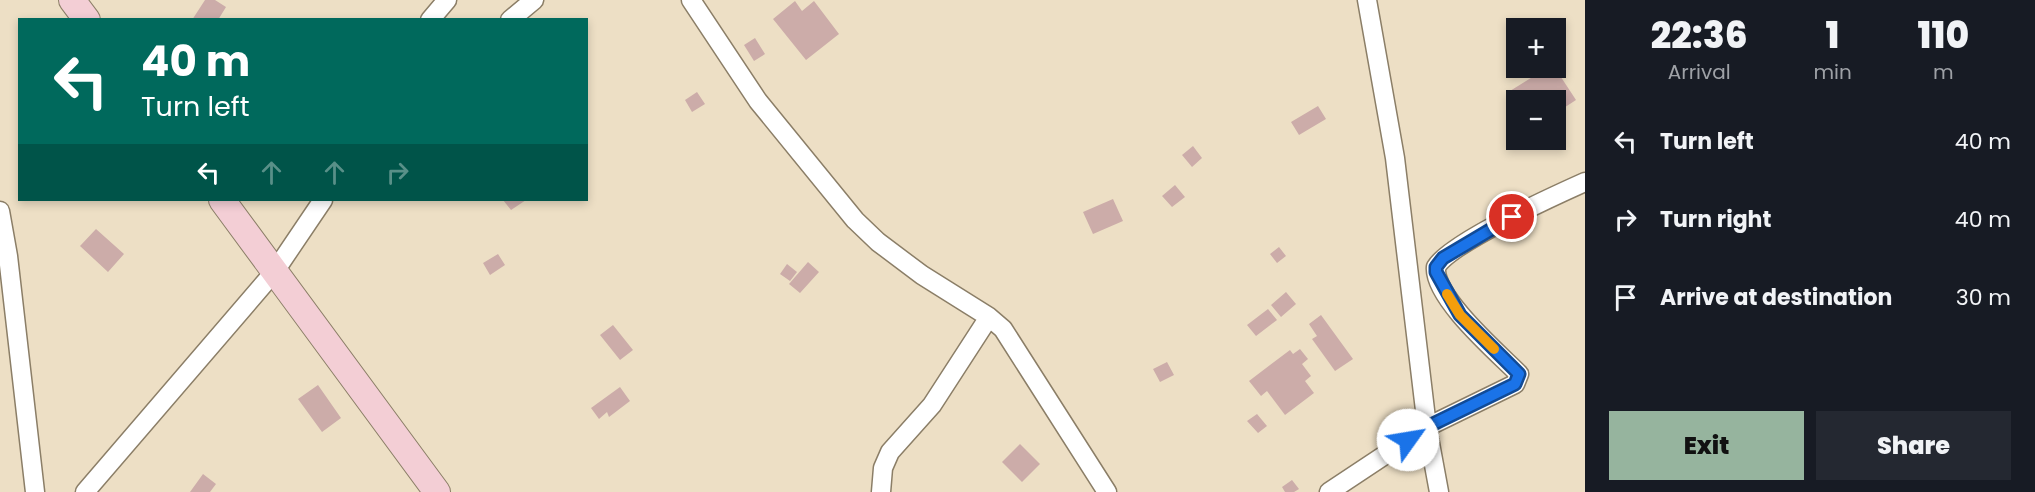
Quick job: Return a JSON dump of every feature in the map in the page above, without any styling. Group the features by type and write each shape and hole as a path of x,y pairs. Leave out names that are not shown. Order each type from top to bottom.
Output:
{"street":[{"path":"72,0 86,18"},
{"path":"432,18 447,0"},
{"path":"512,18 534,0"},
{"path":"691,0 758,101 855,220 878,242 922,275 989,317 1011,339 1107,492"},
{"path":"1367,0 1395,158 1427,427 1439,492"},
{"path":"1329,492 1427,427 1515,384 1519,374 1460,315 1437,277 1436,267 1475,238 1512,217 1585,182"},
{"path":"223,201 437,492"},
{"path":"85,492 275,271 322,201"},
{"path":"0,212 8,256 35,492"},
{"path":"881,492 883,468 890,452 932,405 989,317"}],"building":[{"path":"205,0 215,0 226,7 219,18 193,18"},
{"path":"795,1 802,11 814,1 839,34 806,60 773,19"},
{"path":"755,38 765,54 754,61 744,45"},
{"path":"1531,78 1562,78 1576,100 1566,106 1566,90 1512,90"},
{"path":"697,92 705,104 692,112 685,100"},
{"path":"1318,106 1326,119 1299,135 1291,122"},
{"path":"1193,146 1202,158 1192,167 1182,155"},
{"path":"1175,185 1185,197 1172,207 1162,196"},
{"path":"1113,199 1123,221 1093,234 1083,212"},
{"path":"504,201 524,201 511,210"},
{"path":"96,229 124,254 108,272 80,246"},
{"path":"1279,247 1286,256 1277,263 1270,254"},
{"path":"498,254 505,265 490,275 483,263"},
{"path":"808,262 819,272 800,293 789,284"},
{"path":"787,264 797,272 790,281 780,274"},
{"path":"1286,292 1296,304 1281,317 1271,305"},
{"path":"1268,309 1277,320 1256,336 1247,325"},
{"path":"1321,315 1353,359 1335,371 1312,339 1317,336 1309,324"},
{"path":"613,325 633,350 620,360 600,335"},
{"path":"1300,349 1308,359 1302,364 1311,376 1305,381 1314,393 1285,415 1267,391 1261,396 1249,381 1290,350 1293,354"},
{"path":"1167,362 1174,375 1160,382 1153,369"},
{"path":"318,385 341,418 322,432 298,399"},
{"path":"620,387 630,401 609,417 607,412 599,419 591,408"},
{"path":"1257,414 1267,426 1258,433 1247,421"},
{"path":"1020,444 1040,464 1022,482 1002,462"},
{"path":"203,474 216,484 210,492 190,492"},
{"path":"1292,480 1299,489 1294,492 1285,492 1282,487"}],"slow traffic":[{"path":"1447,294 1460,315 1494,349"}],"route":[{"path":"1408,440 1427,427 1515,384 1518,380 1519,374 1460,315 1451,303 1436,272 1436,267 1443,258 1512,217"}]}
